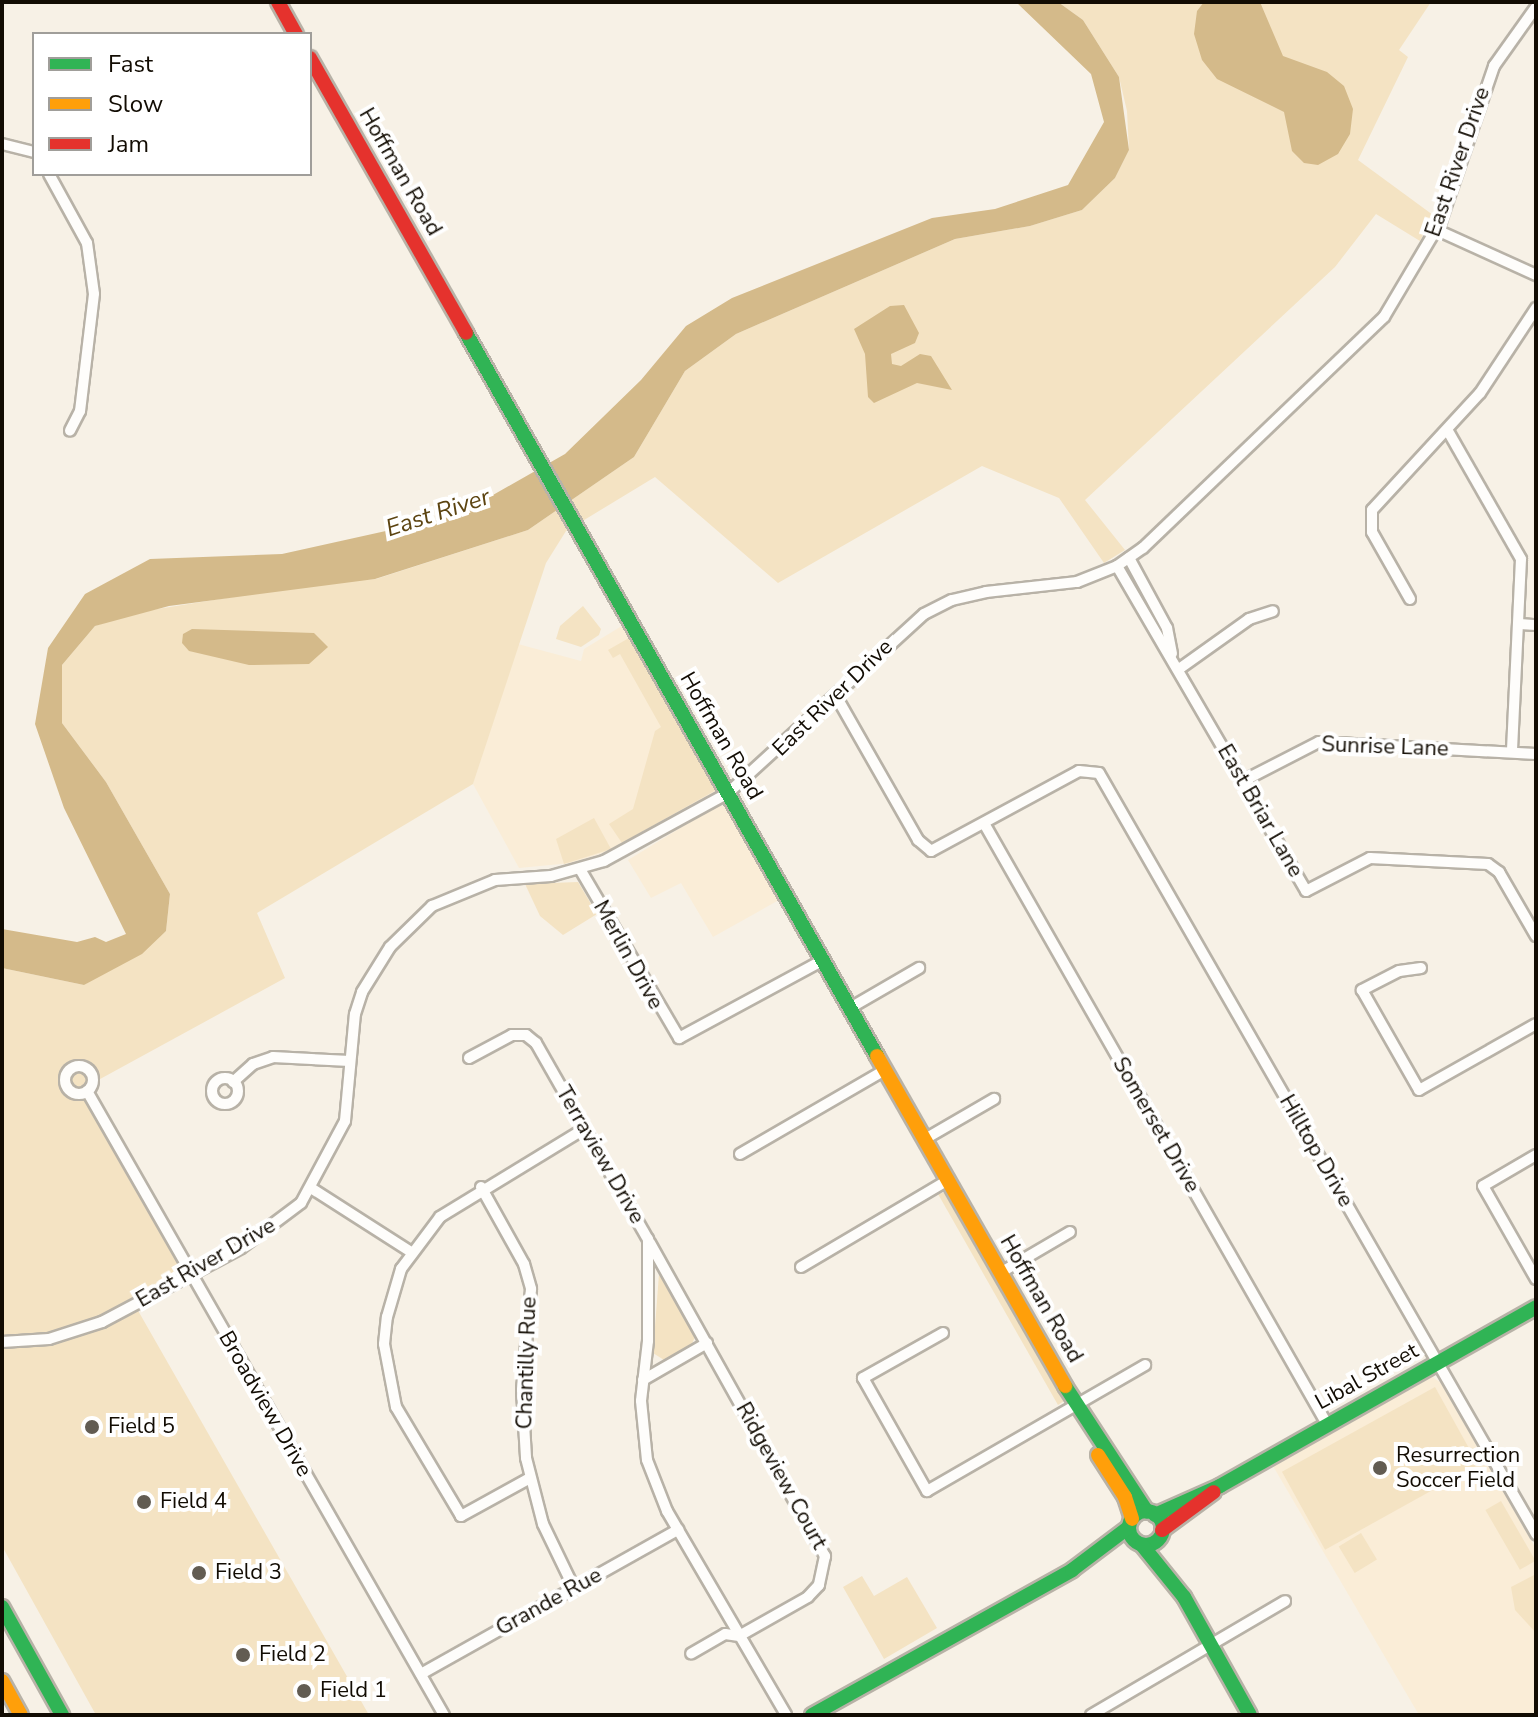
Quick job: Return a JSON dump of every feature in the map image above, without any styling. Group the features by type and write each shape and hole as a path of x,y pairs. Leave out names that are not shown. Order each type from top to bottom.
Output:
{"main road":[{"path":"278,2 295,32"},
{"name":"Hoffman Road","path":"312,62 1076,1406 1093,1435 1151,1513 1161,1534"},
{"name":"Libal Street","path":"1130,1523 1220,1486 1536,1307"},
{"name":"Hoffman Road","path":"1093,1435 1140,1544"},
{"name":"Libal Street","path":"1140,1544 1161,1534 1220,1486"},
{"path":"1072,1570 1130,1523"},
{"path":"1161,1534 1184,1597 1250,1715"},
{"path":"812,1715 1072,1570 1140,1544 1184,1597"},
{"path":"2,1607 62,1715"},
{"path":"2,1681 21,1715"}],"street":[{"name":"East River Drive","path":"2,1342 75,1332 191,1276 274,1227 311,1188 345,1121 350,1061 362,992 390,947 432,906 495,880 580,869 642,844 728,793 836,696 899,634 952,600 1066,584 1117,566 1129,558 1384,317 1437,230 1484,87 1536,7"},
{"path":"2,144 32,152"},
{"path":"50,176 87,243 94,294 80,411 70,431"},
{"path":"1437,230 1536,275"},
{"path":"1410,599 1376,542 1370,520 1382,495 1448,431 1493,378 1536,308"},
{"path":"1448,431 1519,553 1520,624 1512,752"},
{"name":"East Briar Lane","path":"1129,558 1167,628 1172,656"},
{"name":"East Briar Lane","path":"1117,566 1306,891 1370,858 1488,864 1499,872 1536,936"},
{"path":"1179,669 1249,619 1273,611"},
{"path":"1520,624 1536,625"},
{"path":"836,696 918,840 931,851 985,825"},
{"name":"Sunrise Lane","path":"1243,781 1319,742 1536,754"},
{"name":"Hilltop Drive","path":"985,825 1079,771 1093,769 1103,779 1536,1534"},
{"name":"Somerset Drive","path":"985,825 1327,1424"},
{"name":"Merlin Drive","path":"580,869 679,1038 687,1038 823,960"},
{"path":"850,1008 919,968"},
{"path":"1421,968 1399,971 1362,990 1419,1090 1536,1024"},
{"name":"Terraview Drive","path":"469,1058 512,1035 526,1035 536,1043 648,1239 650,1306 643,1380 647,1460 678,1530 786,1715"},
{"path":"233,1082 253,1064 273,1057 350,1061"},
{"path":"740,1154 885,1070"},
{"name":"Broadview Drive","path":"87,1091 444,1715"},
{"path":"925,1139 994,1099"},
{"path":"530,1478 461,1516 406,1429 388,1377 384,1344 392,1296 411,1252 440,1217 481,1187 584,1129"},
{"path":"1536,1155 1483,1186 1536,1279"},
{"path":"801,1267 948,1180"},
{"name":"Chantilly Rue","path":"481,1187 524,1264 531,1289 522,1390 530,1478 543,1524 574,1588"},
{"path":"311,1188 411,1252"},
{"path":"1000,1273 1070,1232"},
{"name":"Ridgeview Court","path":"648,1239 825,1556 819,1585 808,1597 739,1636 725,1634 691,1654"},
{"path":"943,1333 863,1378 927,1491 1145,1365"},
{"path":"643,1380 707,1343"},
{"name":"Grande Rue","path":"421,1674 678,1530"},
{"path":"1091,1715 1285,1601"}],"shaded area":[{"path":"1016,2 1058,2 1083,20 1119,77 1129,150 1115,178 1082,210 1030,226 955,239 736,334 685,371 634,457 528,530 375,579 169,606 95,626 62,665 62,723 106,782 170,894 166,931 142,954 84,985 2,968 2,929 77,942 95,937 106,942 126,934 64,808 35,724 48,648 85,594 150,559 282,554 458,515 565,454 641,380 686,326 732,298 932,218 995,209 1068,185 1104,122 1091,74"},
{"path":"1058,2 1431,2 1399,50 1408,57 1358,160 1433,215 1420,241 1376,214 1335,267 1085,500 1125,550 1104,563 1059,498 982,466 778,583 655,477 566,531 546,563 473,784 257,913 285,978 80,1090 183,1273 132,1300 369,1715 96,1715 2,1546 2,968 84,985 166,931 170,894 106,782 62,723 62,665 95,626 132,613 327,582 376,579 528,530 634,457 685,371 736,334 955,239 1030,226 1082,210 1115,178 1129,150 1127,111 1119,77 1083,20"},
{"path":"1204,2 1260,2 1283,56 1327,72 1344,86 1353,109 1350,134 1338,154 1318,165 1304,163 1292,151 1284,112 1217,79 1202,60 1194,34 1197,11"},
{"path":"904,305 919,333 915,343 891,354 892,364 901,366 920,354 931,356 952,390 917,383 874,403 868,397 865,354 854,329 890,306"},
{"path":"583,606 601,629 599,635 581,647 556,639 560,626"},
{"path":"625,624 717,792 609,851 571,863 519,868 473,784 518,644 581,661 584,649"},
{"path":"192,629 314,633 328,647 309,664 249,665 189,651 182,643 183,634"},
{"path":"629,638 716,790 622,843 609,824 633,809 655,731 661,727 620,654 613,658 608,650"},
{"path":"718,805 731,808 779,900 713,937 681,883 651,898 628,860"},
{"path":"594,818 611,849 564,864 556,839"},
{"path":"578,882 597,914 563,935 540,916 525,884"},
{"path":"947,1192 1067,1399 1058,1405 938,1194"},
{"path":"659,1274 695,1337 691,1346 664,1360 653,1353"},
{"path":"1432,1377 1440,1382 1536,1549 1536,1715 1419,1715 1273,1466"},
{"name":"Resurrection Soccer Field","path":"1435,1387 1478,1465 1325,1550 1282,1472"},
{"path":"1501,1501 1536,1561 1520,1570 1485,1510"},
{"path":"1361,1533 1377,1560 1355,1573 1339,1546"},
{"path":"1536,1574 1536,1633 1515,1610 1511,1587"},
{"path":"862,1576 874,1596 907,1577 937,1628 884,1659 843,1587"}],"traffic: fast":[{"path":"466,333 877,1056"},
{"path":"1155,1515 1220,1486 1536,1307"},
{"path":"1065,1386 1147,1512"},
{"path":"1146,1511 1158,1516 1163,1528 1158,1540 1146,1545 1134,1540 1129,1528 1134,1516 1146,1511"},
{"path":"812,1715 1072,1570 1129,1527"},
{"path":"1142,1545 1184,1597 1250,1715"},
{"path":"2,1607 62,1715"}],"traffic: slow":[{"path":"877,1056 1065,1386"},
{"path":"1098,1455 1125,1497 1132,1519"},
{"path":"2,1681 21,1715"}],"traffic: jam":[{"path":"278,2 295,32"},
{"path":"312,62 466,333"},
{"path":"1162,1530 1214,1492"}],"place":[{"name":"Field 5","path":"92,1427"},
{"name":"Resurrection Soccer Field","path":"1380,1468"},
{"name":"Field 4","path":"144,1502"},
{"name":"Field 3","path":"199,1573"},
{"name":"Field 2","path":"243,1655"},
{"name":"Field 1","path":"304,1691"}],"water label":[{"name":"East River","path":"438,513"}]}
